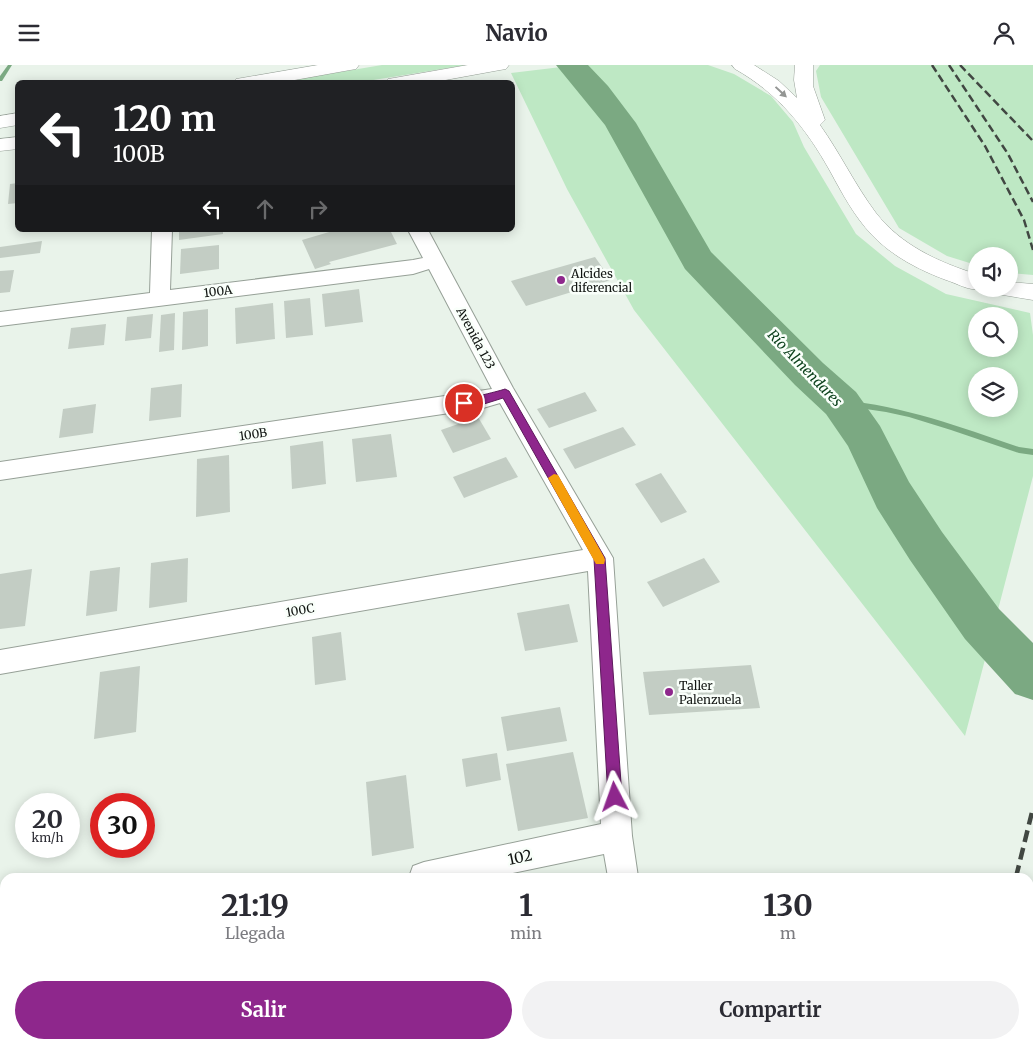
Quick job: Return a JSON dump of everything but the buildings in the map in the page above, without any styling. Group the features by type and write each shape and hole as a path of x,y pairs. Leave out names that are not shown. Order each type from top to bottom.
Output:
{"highway":[{"path":"256,80 319,67 350,65"},
{"path":"412,80 500,65"},
{"path":"741,65 772,83 803,115 826,147 867,216 881,233 935,268 968,279"},
{"path":"804,65 802,79 804,89 826,147"},
{"path":"0,122 15,120"},
{"path":"0,145 15,143"}],"street":[{"path":"160,299 162,232"},
{"name":"Avenida 123","path":"419,232 505,393 600,558 617,836 622,873"},
{"name":"100A","path":"0,319 413,267 435,261"},
{"name":"100B","path":"0,471 484,400 505,393"},
{"name":"100C","path":"0,662 600,558"},
{"name":"102","path":"443,873 617,836"}],"green space":[{"path":"382,65 467,65 373,80 293,80"},
{"path":"578,65 708,65 734,74 771,96 793,122 804,147 856,234 895,266 946,294 1003,307 968,307 968,357 1018,357 1018,310 1030,313 1033,335 1033,476 965,736 634,310 567,189 511,73"},
{"path":"820,65 1033,65 1033,275 1018,274 1018,247 968,247 968,263 947,256 899,228 821,97 816,71"}],"waterway":[{"path":"0,80 10,65"},
{"name":"Río Almendares","path":"571,65 597,93 620,123 698,260 809,374 841,403 865,438 893,495 926,546 982,624 1033,677"},
{"path":"841,403 864,405 909,414 1019,450 1033,452"}],"railway":[{"path":"932,65 985,146 1024,220 1033,250"},
{"path":"949,65 1008,154 1033,202"},
{"path":"960,65 1033,141"},
{"path":"1017,873 1033,808"}],"slow traffic":[{"path":"554,478 600,560"}],"place":[{"name":"Alcides diferencial","path":"561,280"},
{"name":"Taller Palenzuela","path":"669,692"}],"route":[{"path":"464,403 484,400 505,393 600,558 615,797"}]}
